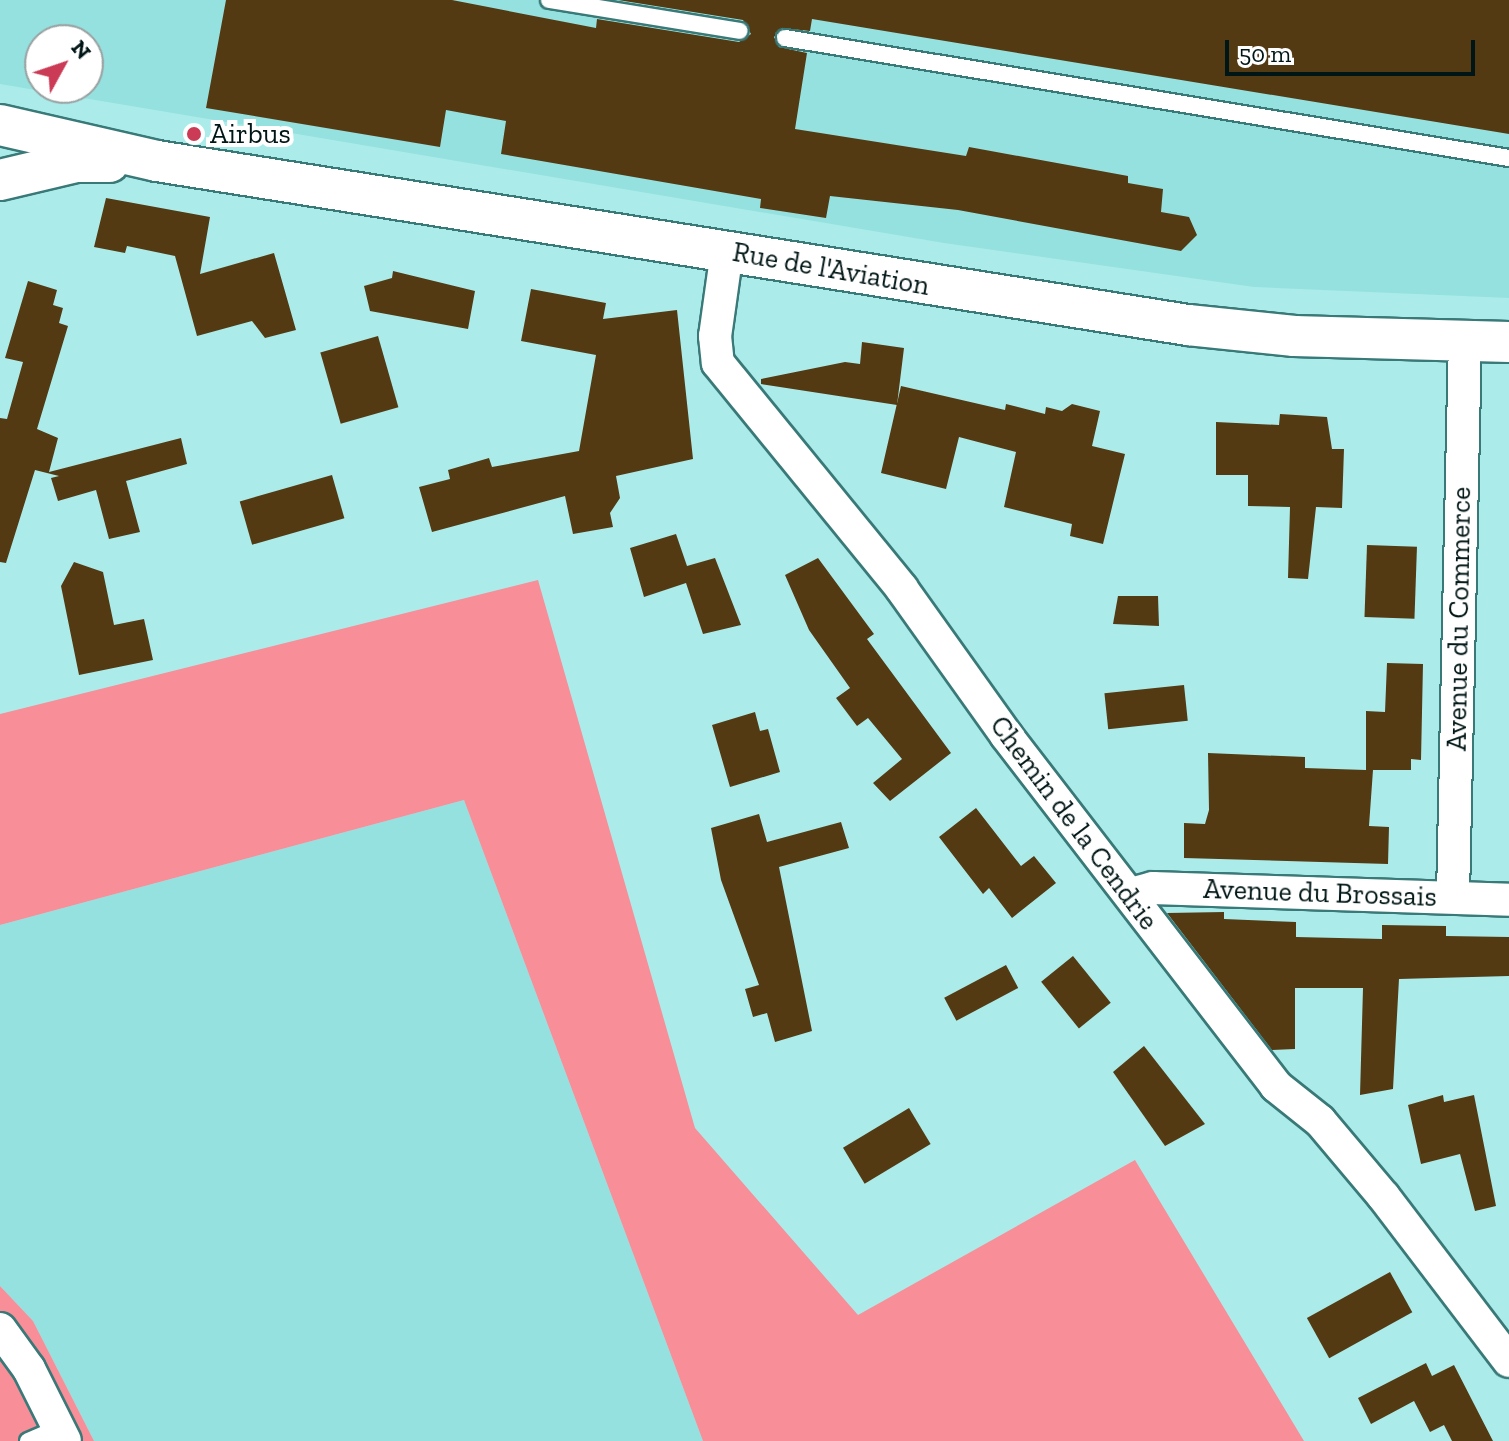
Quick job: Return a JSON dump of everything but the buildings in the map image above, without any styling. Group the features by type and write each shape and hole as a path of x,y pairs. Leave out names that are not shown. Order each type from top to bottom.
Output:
{"street":[{"name":"Rue de l'Aviation","path":"0,125 157,161 1188,325 1509,342"},
{"name":"Rue de l'Aviation","path":"0,180 76,162 157,161"},
{"name":"Chemin de la Cendrie","path":"727,251 715,336 718,363 902,589 1006,735 1276,1086 1320,1121 1375,1186 1509,1361"},
{"name":"Avenue du Commerce","path":"1453,897 1465,340"},
{"name":"Avenue du Brossais","path":"1131,894 1153,888 1509,900"},
{"path":"0,1329 62,1434"}],"lane":[{"path":"549,0 740,31"},
{"path":"785,38 1509,158"},
{"path":"28,1441 62,1434"}],"shaded area":[{"path":"0,0 1509,0 1509,298 1254,287 944,243 104,102 104,24 24,24 24,88 0,84"},
{"path":"538,580 695,1128 858,1315 1135,1160 1304,1441 703,1441 464,800 0,925 0,714"},
{"path":"464,800 703,1441 94,1441 33,1321 0,1286 0,925"},
{"path":"0,1286 33,1321 94,1441 0,1441"}],"place":[{"name":"Airbus","path":"194,134"}]}
